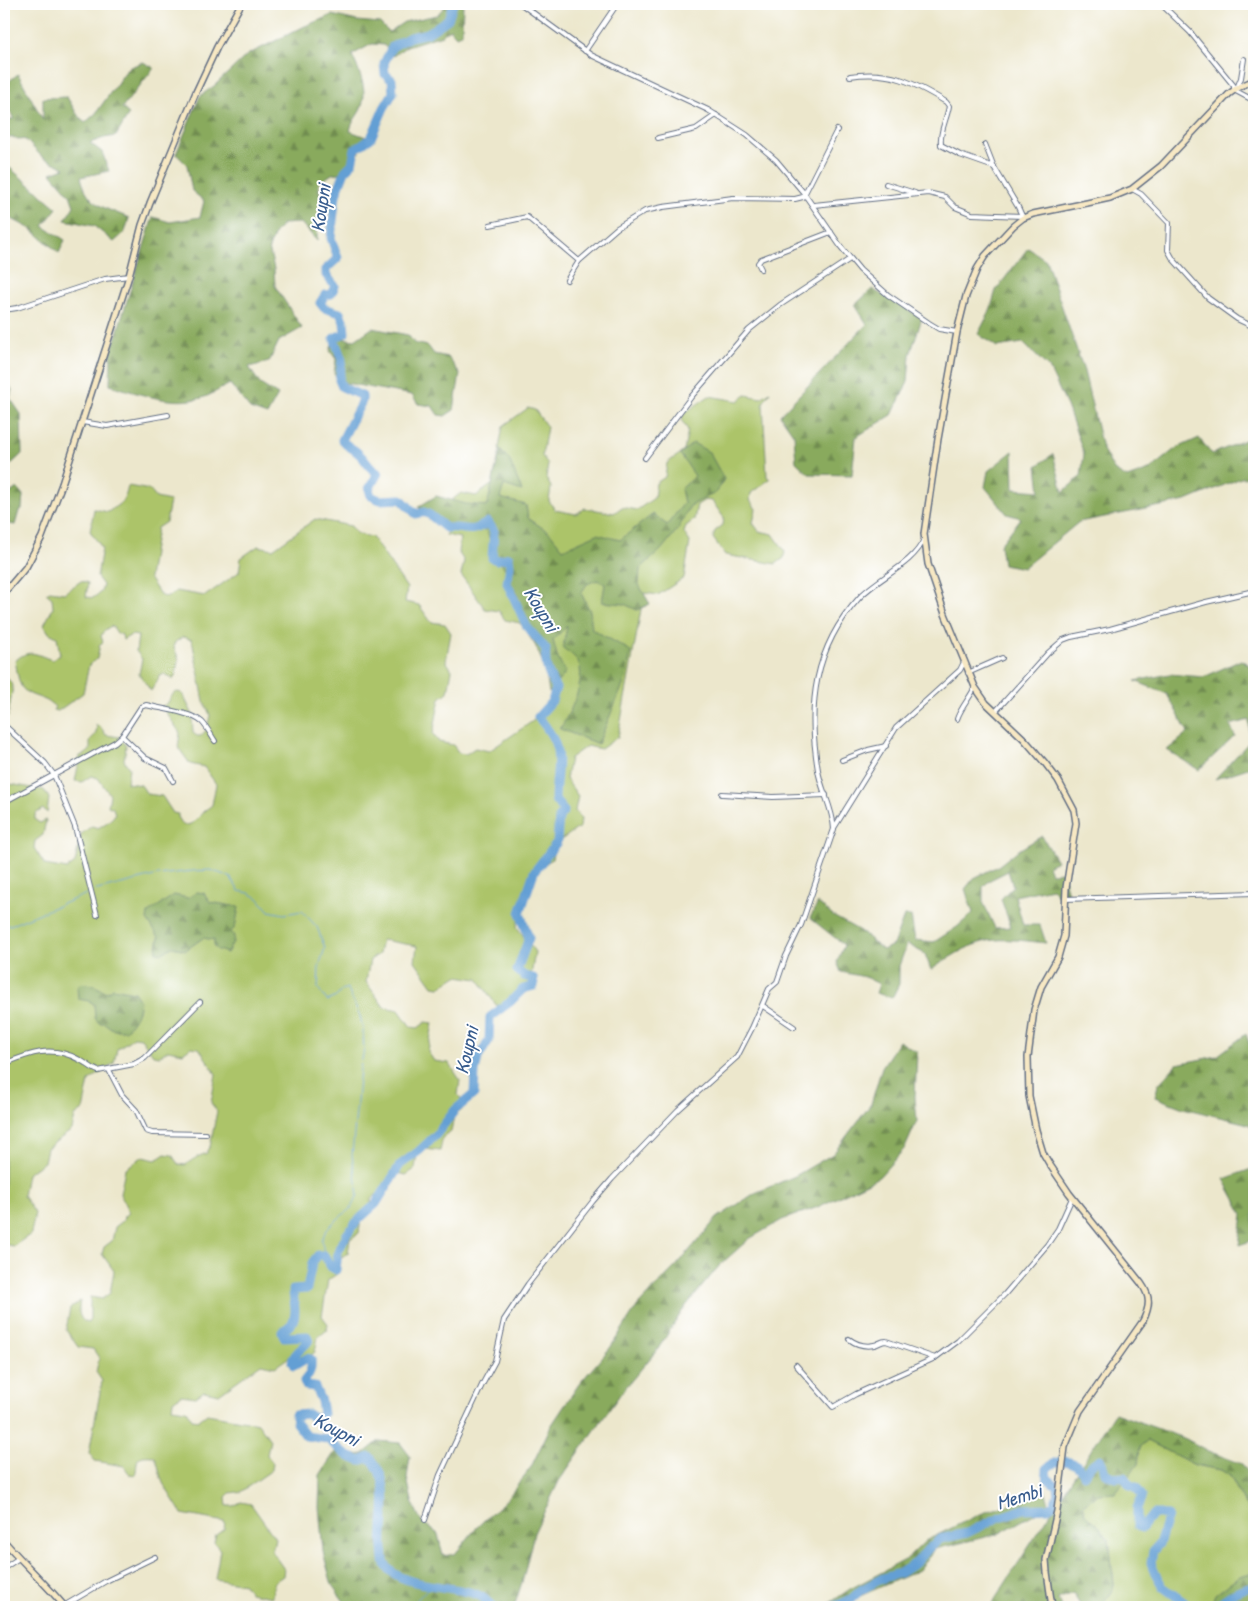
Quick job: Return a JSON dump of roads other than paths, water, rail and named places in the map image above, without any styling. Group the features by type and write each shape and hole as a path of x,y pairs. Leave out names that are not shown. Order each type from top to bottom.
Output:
{"street":[{"path":"4,593 26,567 42,537 82,422 142,225 172,148 206,71 241,4"},
{"path":"521,4 585,51 607,64 689,101 738,128 776,160 814,205 850,259 888,295 934,326 957,332"},
{"path":"585,51 617,4"},
{"path":"1148,4 1162,5 1190,32 1235,89 1249,98"},
{"path":"886,184 916,193 945,197 955,207 972,214 1022,217 1110,198 1132,189 1161,166 1235,89 1242,78 1244,59"},
{"path":"850,76 881,74 906,80 946,102 949,106 942,130 941,145 960,155 994,167"},
{"path":"1235,89 1254,80"},
{"path":"658,138 696,129 716,115"},
{"path":"567,280 580,261 617,228 645,211 733,198 800,198 805,194 837,130"},
{"path":"985,144 994,167 1022,217"},
{"path":"1132,189 1141,194 1168,223 1169,254 1199,291 1228,313 1254,327"},
{"path":"814,205 902,197 916,193"},
{"path":"834,829 833,815 818,771 813,723 813,704 818,672 836,632 860,597 901,565 923,541 938,438 957,332 966,296 977,269 993,246 1022,217"},
{"path":"490,225 527,218 580,261"},
{"path":"761,269 758,263 761,259 831,232"},
{"path":"645,458 691,397 749,330 780,304 850,259"},
{"path":"4,310 17,308 106,279 128,276"},
{"path":"82,422 106,426 168,415"},
{"path":"924,534 928,564 946,619 975,687 982,698 1024,739 1045,763 1061,784 1074,810 1076,831 1066,882 1063,941 1058,957 1037,998 1029,1039 1028,1070 1031,1110 1040,1145 1046,1159 1069,1192 1141,1283 1150,1302 1143,1321 1080,1411 1068,1438 1063,1454 1063,1473 1057,1511 1046,1560 1046,1572 1052,1607"},
{"path":"996,711 1048,653 1063,640 1254,591"},
{"path":"968,673 1002,658"},
{"path":"424,1520 440,1475 495,1361 504,1320 512,1307 528,1284 612,1179 678,1110 737,1057 763,1006 769,989 777,982 786,956 801,925 834,829 896,728 960,670 964,662"},
{"path":"957,719 975,687"},
{"path":"4,802 115,742 122,736 141,707 146,705 197,719 215,741"},
{"path":"4,725 45,763 54,776 75,827 97,915"},
{"path":"122,736 141,754 166,768 173,781"},
{"path":"842,760 881,746 886,746"},
{"path":"722,794 773,797 826,795"},
{"path":"1066,899 1254,894"},
{"path":"4,1064 30,1053 55,1052 66,1053 80,1059 98,1071 134,1064 145,1058 200,1002"},
{"path":"763,1006 794,1027"},
{"path":"109,1070 122,1095 136,1110 146,1131 152,1133 206,1134"},
{"path":"796,1365 833,1407 856,1394 935,1358 970,1331 1047,1245 1058,1229 1071,1202 1072,1199 1069,1192"},
{"path":"849,1339 861,1346 875,1345 884,1340 935,1358"},
{"path":"4,1541 65,1607 106,1581 155,1557"},
{"path":"4,1568 18,1558"}],"waterway":[{"name":"Koupni","path":"453,4 448,19 428,33 410,37 392,47 384,63 385,74 392,80 393,93 371,138 355,149 352,164 345,171 336,195 331,238 338,258 326,269 326,275 335,286 331,294 325,295 320,303 324,308 340,313 344,322 345,333 334,338 342,360 339,380 342,387 362,396 362,401 342,440 378,473 369,489 371,496 380,500 401,499 416,514 424,512 446,528 471,530 488,522 494,531 492,558 497,560 509,557 510,566 507,583 527,627 546,649 547,669 556,688 552,701 538,717 547,728 556,747 558,765 555,800 564,811 559,817 557,842 534,872 520,913 529,938 517,970 524,976 533,978 534,986 523,989 510,1002 490,1017 489,1040 478,1058 474,1094 455,1110 436,1135 400,1165 376,1204 358,1220 347,1234 338,1252 336,1270 331,1267 324,1255 318,1255 312,1263 307,1289 293,1290 294,1319 282,1332 284,1337 307,1336 309,1340 295,1355 292,1362 294,1366 307,1358 311,1359 310,1371 304,1381 306,1386 315,1387 321,1401 323,1414 318,1421 308,1414 295,1415 296,1423 306,1436 327,1439 348,1456 360,1461 370,1457 378,1468 382,1479 385,1502 383,1537 385,1564 392,1572 402,1578 480,1596 493,1607"},
{"path":"93,891 158,875 211,870 230,877 239,891 249,893 258,898 269,911 284,914 302,911 317,927 325,948 319,966 318,988 327,1001 336,997 342,990 347,988 360,1016 364,1050 360,1069 352,1155 358,1195 351,1208 325,1232 322,1240 324,1255"},
{"path":"4,927 89,893"},
{"name":"Membi","path":"833,1607 851,1599 861,1590 883,1578 900,1573 917,1562 940,1539 967,1533 1000,1517 1024,1509 1048,1508 1054,1504 1058,1494 1057,1486 1047,1478 1046,1469 1051,1465 1061,1461 1072,1463 1084,1475 1091,1465 1100,1459 1105,1473 1115,1478 1124,1477 1130,1485 1136,1487 1142,1496 1137,1508 1137,1526 1142,1528 1153,1514 1168,1516 1159,1544 1153,1551 1151,1563 1163,1587 1188,1605 1208,1607"},
{"path":"410,1607 431,1585"},
{"name":"Membi","path":"1215,1607 1233,1594 1254,1586"}]}
